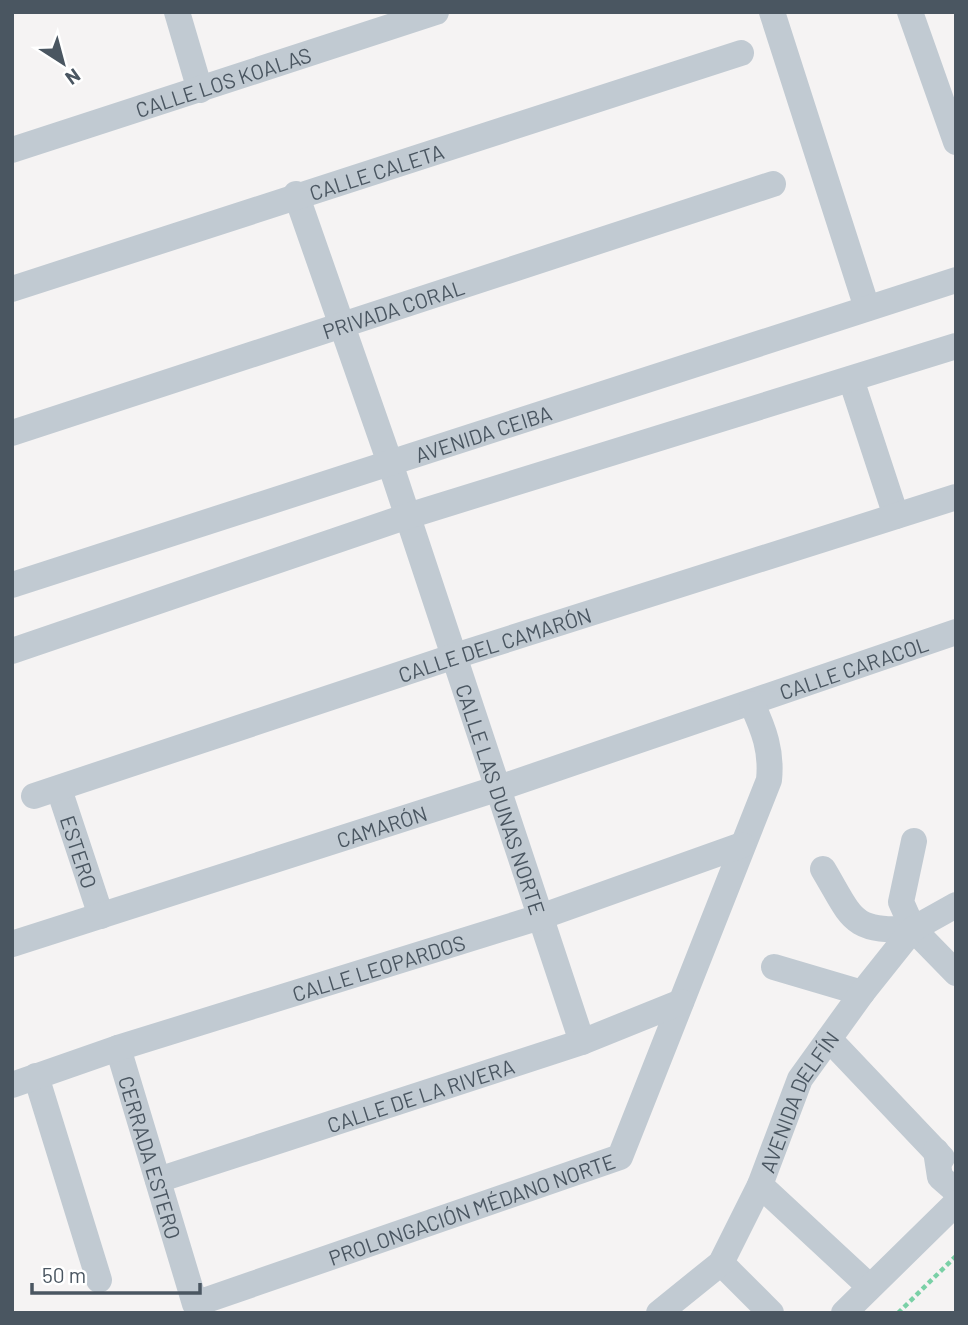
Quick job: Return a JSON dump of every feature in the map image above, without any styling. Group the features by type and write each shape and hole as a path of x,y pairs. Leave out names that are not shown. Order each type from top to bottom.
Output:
{"street":[{"path":"177,12 201,90"},
{"name":"CALLE LOS KOALAS","path":"12,150 436,12"},
{"path":"772,12 867,308"},
{"path":"911,12 956,142"},
{"name":"CALLE CALETA","path":"12,289 296,194 741,52"},
{"name":"PRIVADA CORAL","path":"12,433 773,184"},
{"name":"CALLE LAS DUNAS NORTE","path":"296,194 543,916 582,1042"},
{"name":"AVENIDA CEIBA","path":"12,585 956,279"},
{"path":"12,651 408,516 956,346"},
{"path":"851,379 896,516"},
{"name":"CALLE DEL CAMARÓN","path":"47,792 455,656 956,497"},
{"name":"CALLE CARACOL","path":"752,704 956,632"},
{"name":"CAMARÓN","path":"12,944 752,704"},
{"name":"PROLONGACIÓN MÉDANO NORTE","path":"195,1304 620,1157 742,845 764,796 771,760 766,734 752,704"},
{"name":"ESTERO","path":"47,792 101,916"},
{"path":"914,841 901,902 913,929 956,974"},
{"name":"CALLE LEOPARDOS","path":"24,1081 118,1048 543,916 742,845"},
{"path":"823,869 853,918 878,931 913,929"},
{"name":"AVENIDA DELFÍN","path":"659,1313 721,1263 760,1185 800,1079 862,993 913,929 956,905"},
{"path":"774,967 862,993"},
{"name":"CALLE DE LA RIVERA","path":"158,1180 582,1042 681,1002"},
{"path":"829,1039 939,1154 940,1177 956,1192"},
{"name":"CERRADA ESTERO","path":"118,1048 195,1304"},
{"path":"24,1081 99,1280"},
{"path":"760,1185 870,1287"},
{"path":"844,1313 956,1203"},
{"path":"721,1263 771,1313"}],"path":[{"path":"898,1313 956,1256"}]}
